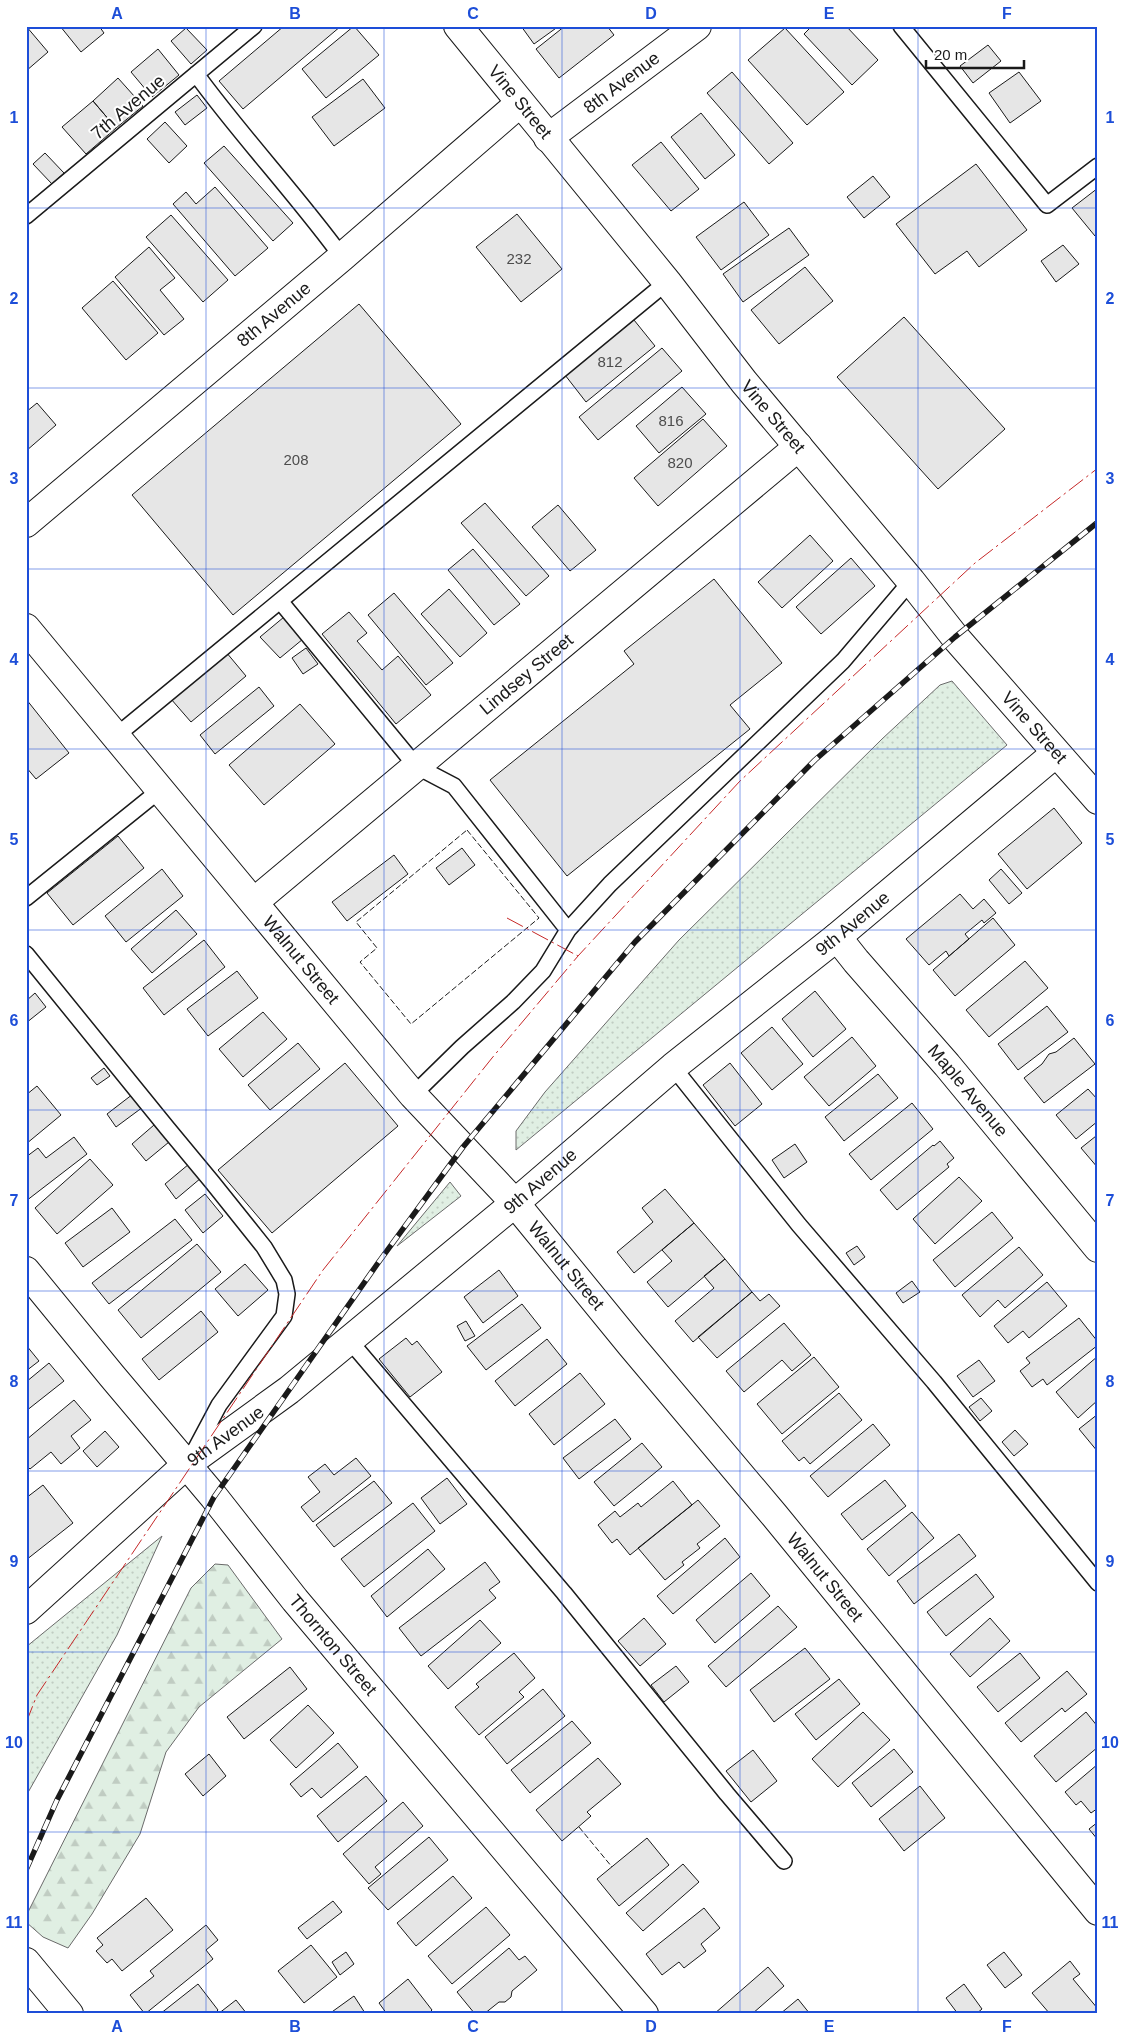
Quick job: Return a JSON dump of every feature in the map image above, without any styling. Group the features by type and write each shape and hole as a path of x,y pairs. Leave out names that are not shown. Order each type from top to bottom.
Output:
{"street":[{"name":"Vine Street","path":"458,26 667,282 744,382 911,581 955,637 1098,800"},
{"name":"8th Avenue","path":"548,138 697,26"},
{"name":"8th Avenue","path":"26,523 342,257 520,103"},
{"name":"Lindsey Street","path":"254,902 798,446"},
{"name":"Walnut Street","path":"26,628 413,1095 515,1203 631,1345 775,1516 1098,1911"},
{"name":"9th Avenue","path":"28,1605 188,1464 289,1390 515,1203 674,1067 837,937 1056,752"},
{"name":"Maple Avenue","path":"837,937 947,1065 1098,1248"},
{"name":"Thornton Street","path":"26,1271 112,1376 188,1464 295,1600 644,2014"},
{"path":"31,1968 69,2014"}],"lane":[{"name":"7th Avenue","path":"26,216 254,26"},
{"path":"901,26 1047,205 1098,166"},
{"path":"196,74 248,142 316,222 342,257"},
{"path":"116,736 667,282"},
{"path":"413,1095 462,1047 513,1002 537,977 568,930 610,884 843,661 911,581"},
{"path":"280,601 416,766 454,786 568,930"},
{"path":"26,898 160,790"},
{"path":"26,954 264,1247 284,1280 287,1294 284,1316 219,1405 188,1464"},
{"path":"674,1067 799,1225 934,1382 1098,1583"},
{"path":"349,1340 564,1593 727,1794 784,1861"}],"green space":[{"path":"952,681 1007,745 516,1150 516,1131 545,1092 679,940 882,739 940,685"},
{"path":"450,1182 461,1196 397,1246"},
{"path":"162,1536 117,1635 26,1796 26,1647"},
{"path":"215,1564 228,1565 282,1639 199,1707 166,1752 140,1834 92,1914 68,1948 43,1937 26,1922 26,1916 191,1588"}],"building":[{"path":"26,26 48,52 26,71"},
{"path":"60,26 99,26 104,33 81,52"},
{"path":"284,26 341,26 243,109 219,81"},
{"path":"354,26 379,55 326,98 302,69"},
{"path":"521,26 559,26 534,44"},
{"path":"565,26 607,26 614,35 559,78 536,49"},
{"path":"812,26 846,26 878,60 852,85 804,34"},
{"path":"186,28 207,50 191,64 171,41"},
{"path":"785,28 844,92 807,125 748,60"},
{"path":"988,45 1001,61 973,83 960,66"},
{"path":"158,49 179,75 152,97 131,72"},
{"path":"732,72 793,143 769,164 707,93"},
{"path":"1019,72 1041,101 1010,123 989,93"},
{"path":"118,78 143,106 116,128 93,101"},
{"path":"363,79 385,108 334,146 312,117"},
{"path":"197,95 207,108 185,125 175,112"},
{"path":"93,101 116,128 86,154 62,127"},
{"path":"701,113 735,155 705,179 671,137"},
{"path":"165,122 187,146 169,163 147,139"},
{"path":"661,142 699,189 671,211 632,165"},
{"path":"224,146 293,223 273,241 204,163"},
{"path":"45,153 64,173 52,184 33,164"},
{"path":"976,164 1027,230 979,267 967,251 935,274 896,224"},
{"path":"873,176 890,197 864,218 847,197"},
{"path":"215,187 268,248 235,276 173,204 186,192 196,204"},
{"path":"1098,188 1098,233 1095,236 1072,208"},
{"path":"744,202 769,235 721,270 696,237"},
{"path":"517,214 562,269 521,302 476,247"},
{"path":"171,215 228,280 203,302 146,237"},
{"path":"789,228 809,255 743,302 723,274"},
{"path":"1063,245 1079,264 1056,282 1041,261"},
{"path":"149,247 175,278 160,290 184,319 164,335 115,277"},
{"path":"805,267 833,301 779,344 751,310"},
{"path":"113,281 158,333 126,360 82,308"},
{"path":"359,304 461,424 233,615 132,495"},
{"path":"904,317 1005,429 938,489 837,377"},
{"path":"634,320 655,346 586,402 565,375"},
{"path":"662,348 682,371 598,440 579,417"},
{"path":"682,387 706,414 659,453 636,426"},
{"path":"37,403 56,425 26,451 26,412"},
{"path":"703,419 727,446 658,506 634,478"},
{"path":"485,503 549,576 526,596 461,523"},
{"path":"558,505 596,550 570,571 532,527"},
{"path":"810,535 833,561 782,608 758,582"},
{"path":"473,549 520,604 494,625 448,570"},
{"path":"851,558 875,586 821,634 796,607"},
{"path":"714,579 782,663 730,705 750,729 567,876 490,780 634,664 624,651"},
{"path":"449,589 487,633 460,657 421,614"},
{"path":"394,593 453,663 426,685 368,615"},
{"path":"349,612 367,633 357,641 382,670 398,656 431,695 396,724 322,634"},
{"path":"284,617 303,639 280,658 260,637"},
{"path":"306,648 318,664 303,674 292,658"},
{"path":"226,652 246,676 191,722 171,699"},
{"path":"259,687 274,706 215,754 200,735"},
{"path":"26,699 69,753 36,779 26,767"},
{"path":"300,704 335,744 264,805 229,765"},
{"path":"1054,808 1082,843 1027,889 998,854"},
{"path":"118,836 144,868 73,925 47,893"},
{"path":"462,848 475,865 449,885 436,868"},
{"path":"394,855 408,874 347,921 332,902"},
{"path":"162,869 183,896 126,942 105,916"},
{"path":"1001,869 1022,893 1009,904 989,880"},
{"path":"960,894 973,909 984,899 996,913 984,923 982,920 965,934 969,939 949,956 946,951 929,965 906,939"},
{"path":"176,910 197,934 152,973 131,949"},
{"path":"993,918 1015,945 955,996 933,970"},
{"path":"204,940 225,967 164,1015 143,988"},
{"path":"1025,961 1048,988 989,1037 966,1010"},
{"path":"237,971 258,998 208,1036 187,1009"},
{"path":"815,991 846,1029 813,1057 782,1019"},
{"path":"35,993 46,1007 26,1023 26,1001"},
{"path":"1047,1006 1068,1032 1018,1070 998,1044"},
{"path":"263,1012 287,1039 243,1077 219,1049"},
{"path":"772,1027 803,1064 772,1090 741,1053"},
{"path":"852,1037 876,1066 829,1106 804,1077"},
{"path":"1074,1038 1095,1064 1044,1103 1024,1078 1042,1064 1049,1054 1056,1052"},
{"path":"298,1043 320,1069 270,1110 248,1085"},
{"path":"345,1063 398,1126 272,1233 218,1170"},
{"path":"730,1063 762,1104 735,1126 703,1085"},
{"path":"104,1068 110,1076 97,1085 91,1078"},
{"path":"878,1074 898,1098 844,1141 825,1117"},
{"path":"37,1086 61,1115 26,1144 26,1095"},
{"path":"1088,1089 1098,1100 1098,1121 1076,1139 1056,1115"},
{"path":"133,1094 143,1107 116,1127 107,1114"},
{"path":"912,1103 933,1129 871,1180 849,1154"},
{"path":"154,1125 169,1142 146,1161 132,1144"},
{"path":"1096,1136 1098,1138 1098,1168 1081,1148"},
{"path":"74,1137 87,1154 26,1201 26,1157 38,1148 46,1158"},
{"path":"940,1141 954,1158 947,1164 949,1167 897,1210 880,1190"},
{"path":"795,1144 807,1162 784,1178 772,1160"},
{"path":"90,1159 113,1185 57,1234 35,1208"},
{"path":"189,1164 201,1178 176,1199 165,1184"},
{"path":"959,1177 982,1201 935,1244 913,1219"},
{"path":"665,1189 694,1223 634,1273 617,1252 653,1222 642,1208"},
{"path":"205,1194 223,1216 203,1233 185,1210"},
{"path":"112,1208 130,1232 83,1267 65,1243"},
{"path":"992,1212 1013,1238 955,1287 933,1260"},
{"path":"175,1219 192,1240 109,1304 92,1283"},
{"path":"694,1223 725,1259 668,1307 647,1282 672,1261 662,1250"},
{"path":"197,1244 221,1272 141,1338 118,1310"},
{"path":"857,1246 865,1257 854,1265 846,1253"},
{"path":"1019,1247 1043,1275 1005,1308 998,1300 980,1317 962,1295"},
{"path":"725,1259 752,1292 693,1342 675,1321 714,1288 704,1276"},
{"path":"245,1264 268,1290 238,1316 215,1289"},
{"path":"499,1270 518,1296 483,1323 464,1297"},
{"path":"912,1281 920,1292 903,1303 896,1293"},
{"path":"1047,1282 1067,1306 1029,1338 1023,1331 1008,1343 994,1326"},
{"path":"752,1292 760,1301 769,1294 780,1306 717,1358 698,1337"},
{"path":"522,1304 541,1328 486,1370 467,1346"},
{"path":"201,1311 218,1332 159,1380 142,1359"},
{"path":"1079,1318 1098,1342 1098,1345 1047,1385 1043,1379 1032,1387 1020,1371 1030,1363 1026,1358"},
{"path":"466,1321 475,1336 465,1341 457,1326"},
{"path":"784,1323 811,1355 792,1371 782,1360 744,1392 726,1371"},
{"path":"406,1338 412,1345 417,1341 442,1372 410,1397 379,1359"},
{"path":"547,1339 567,1364 515,1406 495,1381"},
{"path":"26,1345 39,1361 26,1371"},
{"path":"1098,1356 1098,1400 1078,1418 1056,1392"},
{"path":"814,1357 839,1387 782,1434 757,1404"},
{"path":"979,1360 995,1381 973,1397 957,1376"},
{"path":"49,1363 64,1381 26,1411 26,1382"},
{"path":"580,1373 605,1404 554,1445 529,1414"},
{"path":"839,1393 862,1420 810,1464 804,1457 799,1461 782,1441"},
{"path":"981,1398 992,1411 980,1421 969,1407"},
{"path":"74,1400 91,1420 71,1436 80,1448 61,1464 51,1452 30,1469 26,1465 26,1440"},
{"path":"1098,1414 1098,1452 1079,1429"},
{"path":"615,1419 631,1439 579,1479 563,1458"},
{"path":"873,1424 890,1445 828,1497 810,1476"},
{"path":"1015,1430 1028,1444 1014,1456 1002,1442"},
{"path":"105,1431 119,1447 97,1467 83,1451"},
{"path":"642,1443 662,1467 614,1506 594,1482"},
{"path":"356,1458 371,1476 313,1522 301,1507 320,1492 308,1477 325,1464 334,1475"},
{"path":"447,1478 467,1504 440,1524 421,1498"},
{"path":"885,1480 906,1506 862,1540 841,1514"},
{"path":"374,1481 392,1503 334,1547 316,1525"},
{"path":"673,1481 692,1505 630,1555 617,1539 612,1543 598,1525 615,1511 620,1517 638,1503 641,1507"},
{"path":"43,1485 73,1523 26,1560 26,1498"},
{"path":"698,1500 720,1526 697,1544 700,1548 682,1562 684,1565 665,1580 638,1548"},
{"path":"413,1503 435,1531 364,1587 341,1559"},
{"path":"912,1512 934,1538 889,1576 867,1549"},
{"path":"959,1534 976,1556 914,1604 897,1581"},
{"path":"725,1538 740,1557 673,1614 657,1596"},
{"path":"428,1549 445,1569 387,1617 371,1596"},
{"path":"485,1562 500,1582 489,1590 496,1598 421,1656 399,1628"},
{"path":"751,1573 770,1596 715,1643 696,1620"},
{"path":"976,1574 994,1597 946,1636 927,1612"},
{"path":"778,1606 797,1627 726,1687 708,1666"},
{"path":"644,1618 666,1644 640,1666 618,1641"},
{"path":"990,1618 1010,1641 970,1677 950,1654"},
{"path":"480,1620 501,1643 448,1689 428,1666"},
{"path":"805,1648 830,1679 774,1722 750,1690"},
{"path":"514,1653 535,1678 519,1692 524,1697 479,1735 455,1707 479,1687 476,1684"},
{"path":"1020,1653 1040,1678 998,1712 977,1687"},
{"path":"676,1666 689,1682 664,1702 651,1685"},
{"path":"290,1667 307,1689 244,1739 227,1717"},
{"path":"1067,1671 1087,1694 1065,1712 1062,1708 1021,1742 1005,1723"},
{"path":"839,1679 860,1704 816,1740 795,1714"},
{"path":"543,1689 565,1716 507,1764 485,1737"},
{"path":"308,1705 334,1733 296,1768 270,1740"},
{"path":"863,1712 890,1740 838,1787 812,1759"},
{"path":"1086,1712 1098,1727 1098,1747 1056,1782 1034,1756"},
{"path":"572,1721 591,1743 530,1793 511,1770"},
{"path":"338,1743 358,1767 321,1798 312,1788 301,1797 290,1784"},
{"path":"894,1749 913,1772 871,1807 852,1783"},
{"path":"753,1750 777,1781 751,1802 726,1771"},
{"path":"209,1754 226,1776 203,1796 185,1774"},
{"path":"598,1758 621,1784 587,1812 591,1816 562,1841 536,1810"},
{"path":"1098,1764 1098,1808 1091,1813 1081,1801 1076,1805 1065,1792"},
{"path":"366,1776 387,1801 338,1842 317,1816"},
{"path":"920,1786 945,1818 904,1851 879,1819"},
{"path":"403,1802 423,1826 375,1867 381,1874 369,1884 343,1854"},
{"path":"1098,1822 1098,1840 1089,1829"},
{"path":"429,1837 448,1860 388,1910 368,1888"},
{"path":"647,1838 669,1865 619,1906 597,1879"},
{"path":"683,1864 699,1882 643,1931 626,1913"},
{"path":"453,1876 472,1898 416,1946 397,1923"},
{"path":"146,1898 173,1930 122,1971 112,1959 107,1963 96,1951 103,1945 97,1938"},
{"path":"333,1901 342,1912 307,1939 298,1928"},
{"path":"486,1907 510,1935 452,1984 428,1956"},
{"path":"704,1908 720,1928 701,1944 706,1951 684,1968 679,1962 662,1975 646,1954"},
{"path":"206,1925 218,1940 206,1950 213,1959 145,2014 130,1995 154,1976 150,1971"},
{"path":"311,1945 337,1977 304,2003 278,1971"},
{"path":"509,1948 519,1960 525,1956 537,1970 512,1991 511,1997 505,2002 499,2002 484,2014 475,2014 457,1992"},
{"path":"346,1952 354,1964 340,1975 332,1962"},
{"path":"1004,1952 1022,1975 1005,1988 987,1965"},
{"path":"1070,1961 1080,1974 1073,1979 1098,2009 1098,2014 1050,2014 1032,1993"},
{"path":"768,1967 784,1986 752,2014 714,2014"},
{"path":"408,1979 432,2010 428,2014 387,2014 379,2003"},
{"path":"198,1984 218,2010 214,2014 160,2014"},
{"path":"964,1984 982,2009 976,2014 958,2014 946,1998"},
{"path":"354,1996 365,2013 329,2014"},
{"path":"798,1999 810,2014 780,2014"},
{"path":"236,2000 247,2014 218,2014"}],"railway":[{"path":"26,1870 57,1800 214,1497 378,1263 463,1147 635,942 815,760 955,637 1098,522"}],"fence":[{"path":"467,830 539,918 411,1024 360,962 377,948 356,922 467,830"},
{"path":"579,1827 612,1867"}],"power":[{"path":"26,1723 37,1695 323,1270 492,1058 578,956 740,781 975,563 1098,468"},
{"path":"507,918 578,956"}]}
